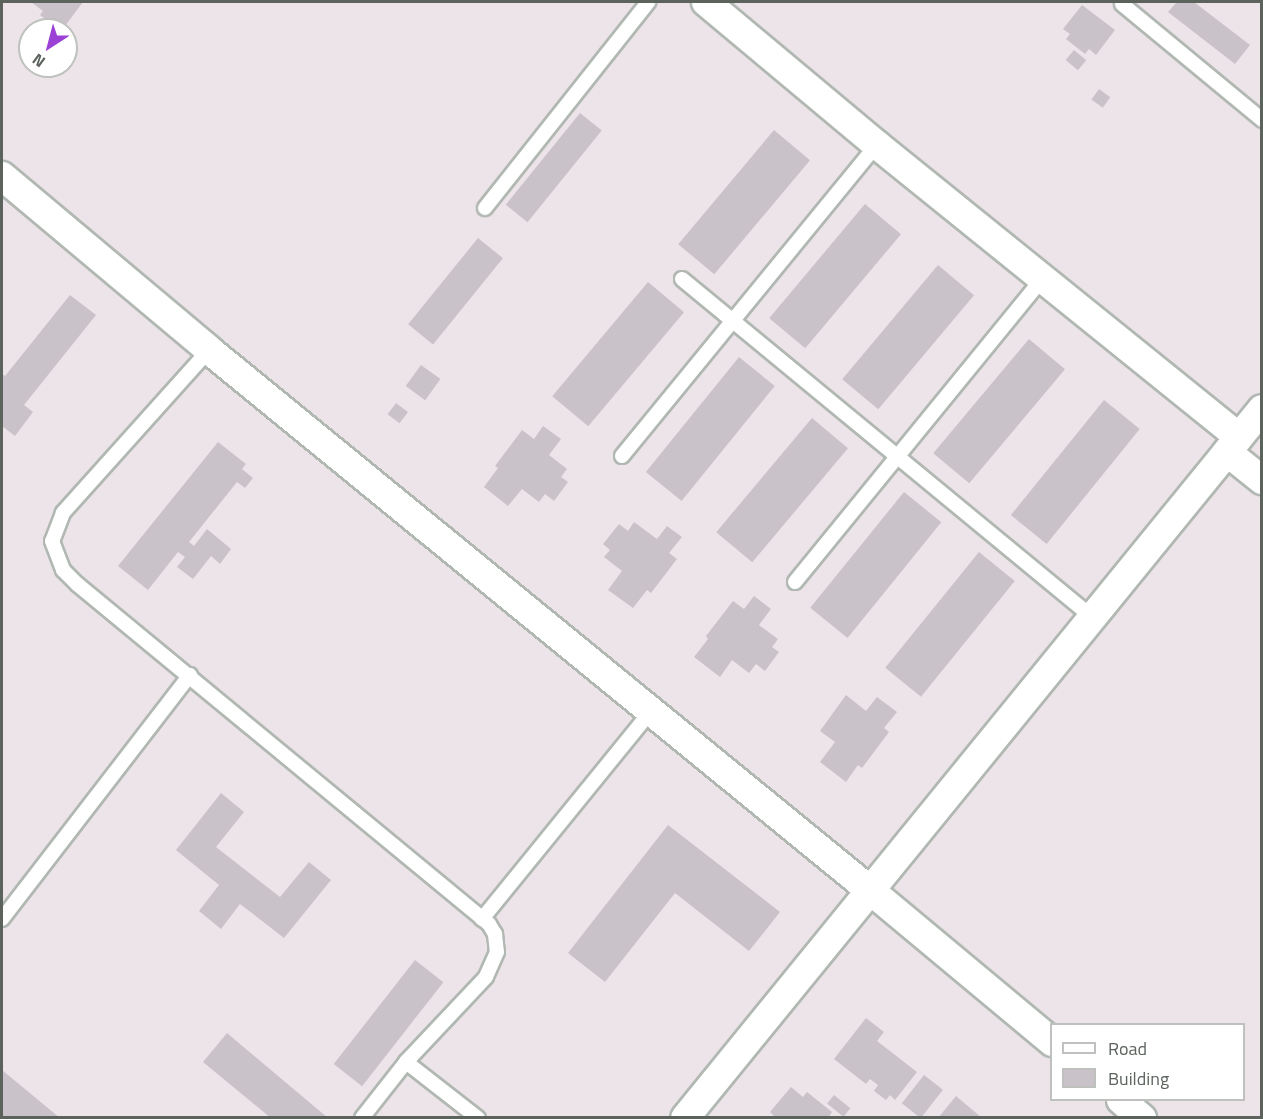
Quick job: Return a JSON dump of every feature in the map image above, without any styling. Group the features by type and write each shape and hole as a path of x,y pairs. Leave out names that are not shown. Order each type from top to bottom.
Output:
{"street":[{"path":"706,2 877,145 1043,278 1233,444 1262,480"},
{"path":"2,176 209,350 871,891 1050,1040"},
{"path":"685,1118 1262,409"},
{"path":"1121,1101 1142,1118"}],"lane":[{"path":"485,207 648,2"},
{"path":"1122,4 1262,120"},
{"path":"622,456 877,145"},
{"path":"795,582 1043,278"},
{"path":"682,279 1092,617"},
{"path":"209,350 63,513 52,541 63,570 70,577 482,919 495,934 497,952 486,977 406,1062 362,1118"},
{"path":"2,919 190,675"},
{"path":"482,919 634,735 651,711"},
{"path":"406,1062 478,1118"}],"building":[{"path":"31,2 83,2 71,18 44,18 40,15 43,11"},
{"path":"1177,2 1194,2 1250,45 1235,64 1168,12"},
{"path":"1082,5 1115,30 1096,55 1089,49 1085,54 1066,39 1070,34 1063,29"},
{"path":"1074,50 1086,60 1078,70 1066,60"},
{"path":"1099,89 1110,97 1103,108 1091,100"},
{"path":"580,113 602,131 528,222 506,205"},
{"path":"774,130 810,160 714,274 678,244"},
{"path":"865,204 901,234 805,348 769,318"},
{"path":"478,238 503,258 433,344 408,324"},
{"path":"938,265 974,295 878,409 842,379"},
{"path":"648,282 684,312 588,426 552,396"},
{"path":"70,295 96,315 24,405 33,412 15,436 2,426 2,374 5,376"},
{"path":"1029,339 1065,369 969,483 933,453"},
{"path":"739,357 775,386 682,501 646,472"},
{"path":"421,365 440,379 425,400 406,386"},
{"path":"1104,400 1140,429 1047,544 1011,515"},
{"path":"396,403 408,412 400,423 388,414"},
{"path":"812,418 848,448 752,562 716,532"},
{"path":"543,426 561,439 549,455 567,469 561,477 568,482 554,501 545,494 539,502 522,489 508,506 484,487 498,468 495,466 522,430 534,439"},
{"path":"218,442 246,464 242,469 253,478 245,488 237,482 189,542 194,546 207,529 231,549 220,564 211,556 193,579 177,567 185,557 178,552 148,590 118,566"},
{"path":"904,492 941,522 848,638 810,608"},
{"path":"634,522 657,539 667,526 682,537 669,553 677,559 651,593 647,590 633,608 608,590 622,571 604,557 610,550 603,544 619,524 628,531"},
{"path":"979,552 1015,581 921,697 885,668"},
{"path":"754,596 771,609 759,625 778,639 772,647 779,652 765,671 756,664 749,673 732,660 720,677 694,657 708,639 706,636 733,601 744,609"},
{"path":"846,695 866,711 877,697 897,712 884,728 889,732 862,768 858,765 846,782 820,762 835,742 820,731"},
{"path":"221,793 244,812 216,847 280,897 309,862 331,880 284,938 240,904 221,929 199,911 219,885 176,850"},
{"path":"668,825 780,912 749,951 675,893 605,982 568,953"},
{"path":"415,960 443,982 362,1086 334,1064"},
{"path":"866,1018 884,1032 877,1041 917,1072 895,1100 890,1095 886,1100 874,1091 878,1085 870,1079 866,1084 834,1059"},
{"path":"227,1033 328,1118 271,1118 203,1062"},
{"path":"2,1070 60,1118 2,1118"},
{"path":"924,1075 943,1090 921,1118 902,1103"},
{"path":"791,1087 803,1097 807,1092 832,1112 828,1118 776,1118 770,1112"},
{"path":"834,1095 850,1108 843,1117 827,1104"},
{"path":"956,1096 982,1118 938,1118"}]}
